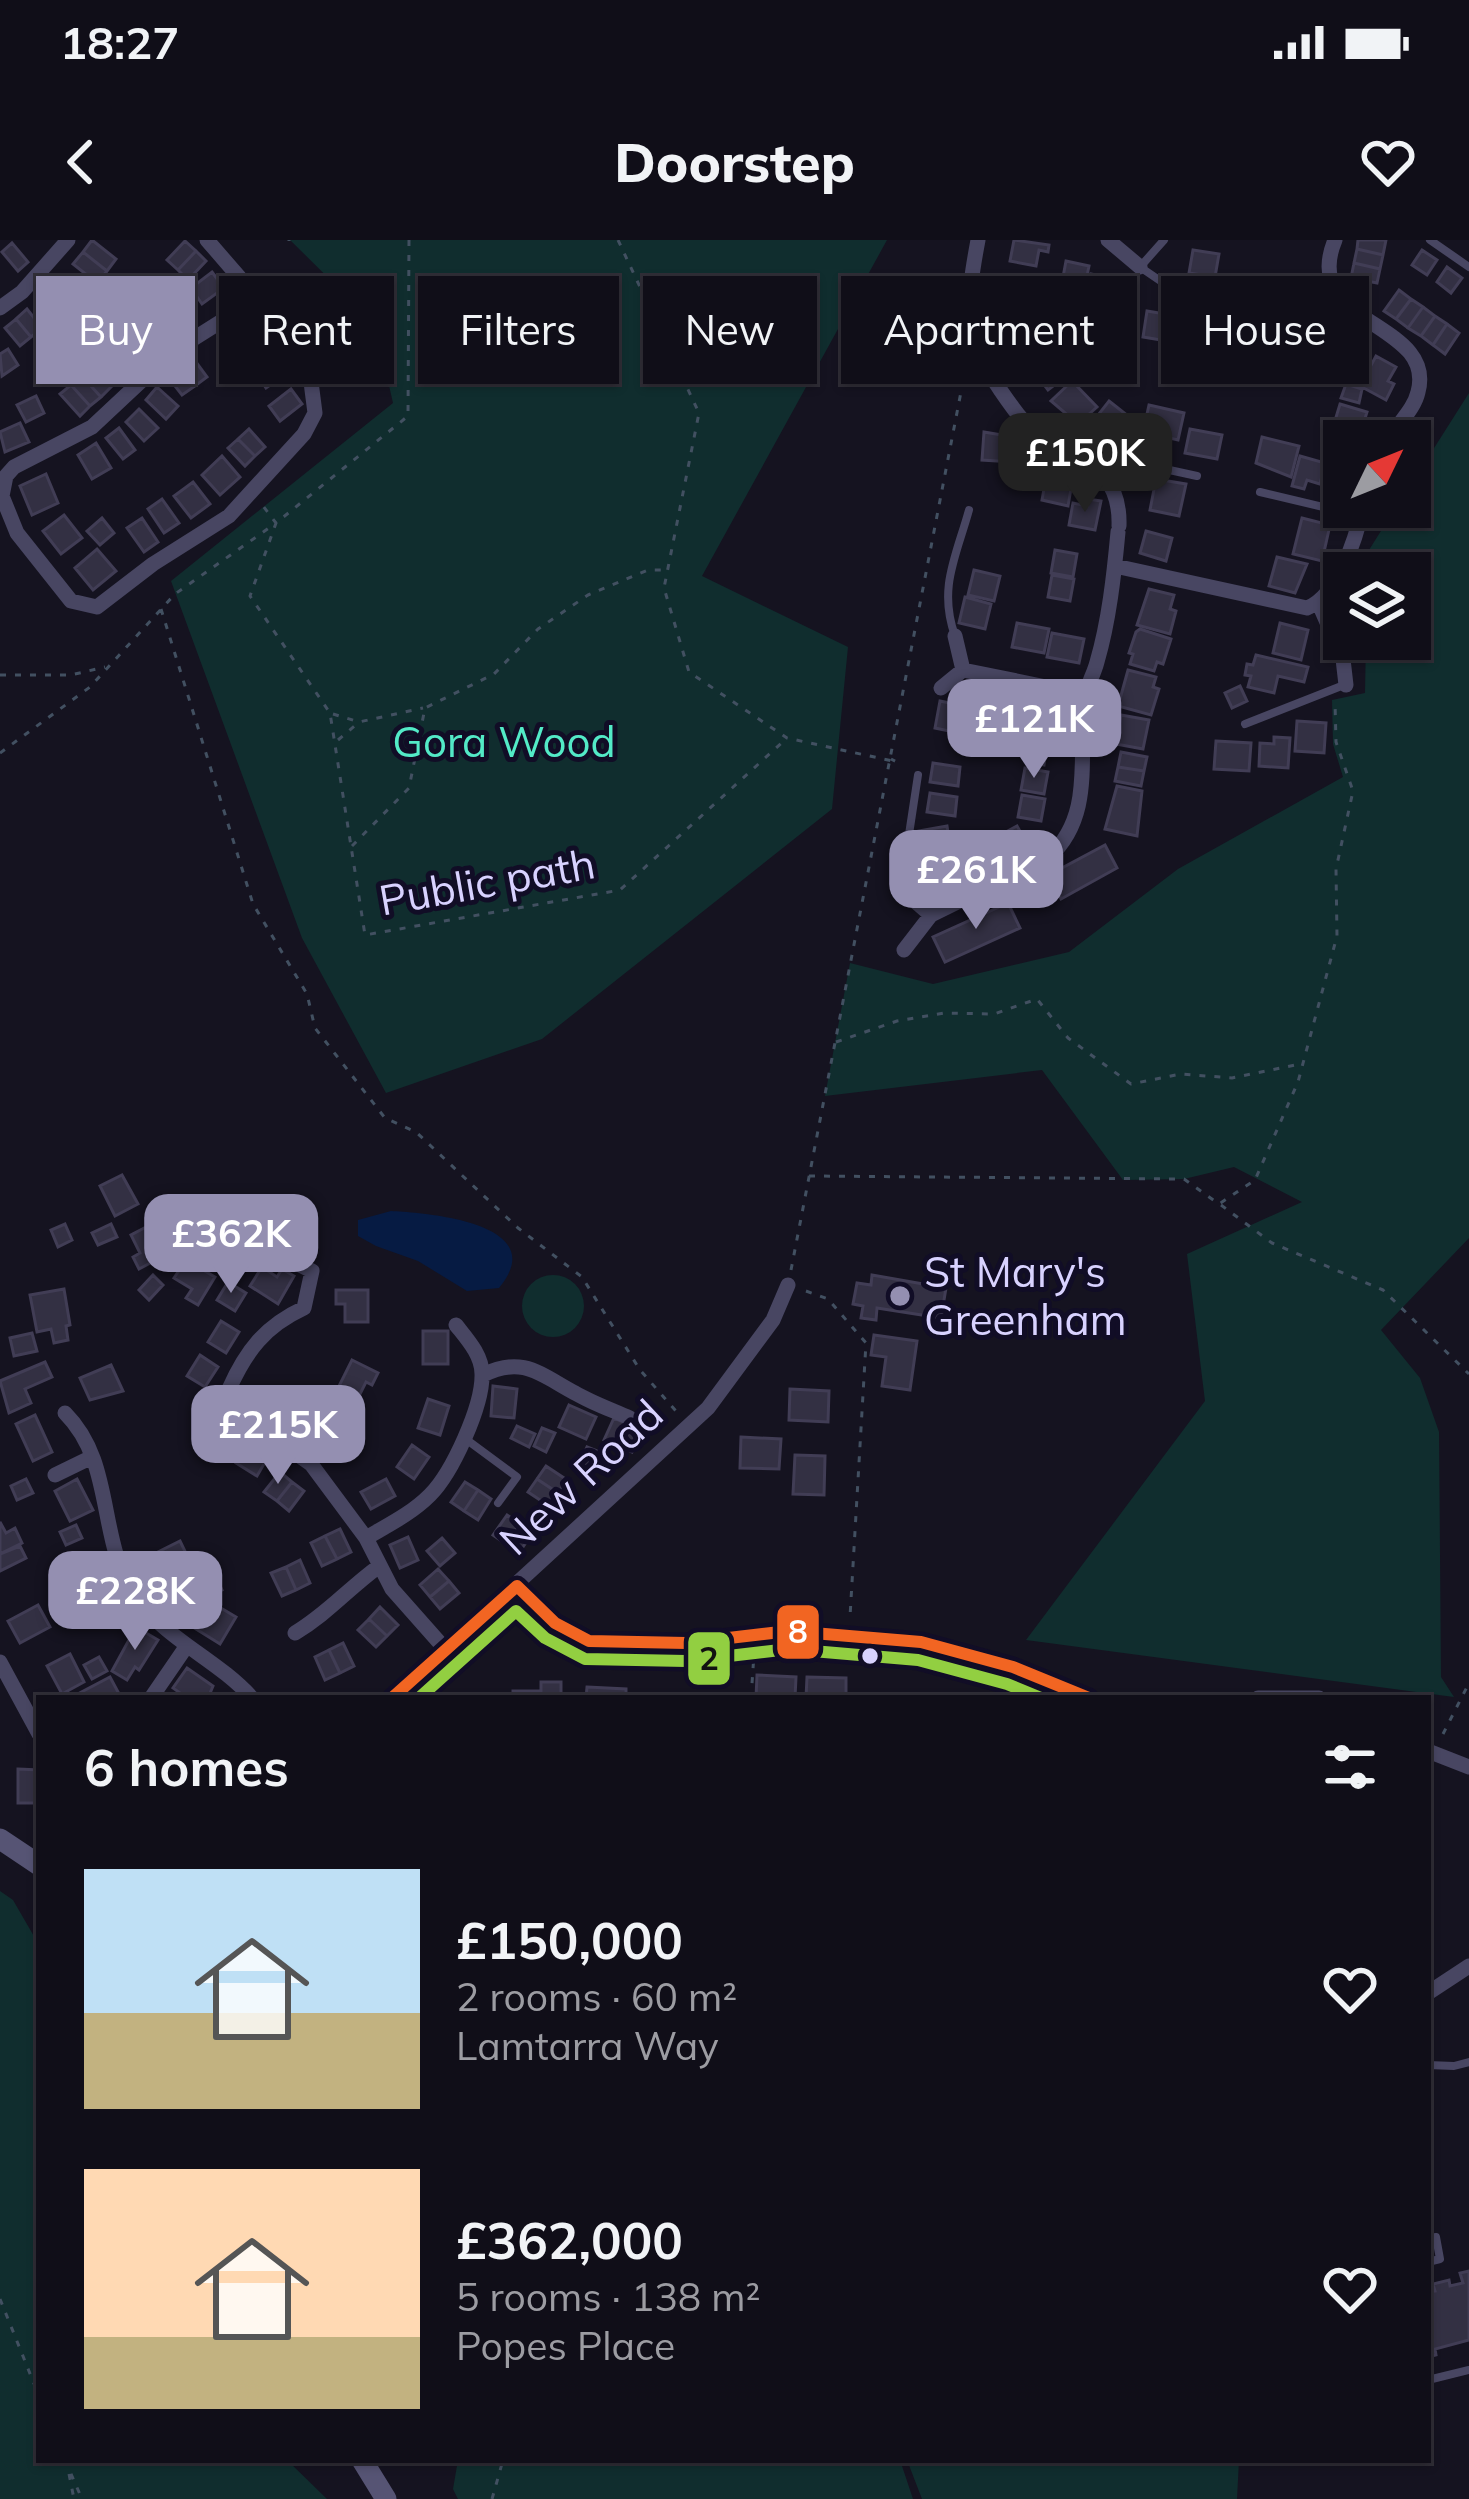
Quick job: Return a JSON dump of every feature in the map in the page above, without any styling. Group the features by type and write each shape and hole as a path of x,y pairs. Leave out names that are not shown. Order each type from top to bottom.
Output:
{"street":[{"path":"0,308 22,292 68,240"},
{"path":"207,240 236,276"},
{"path":"971,276 978,240"},
{"path":"1108,240 1140,267"},
{"path":"1335,240 1328,263 1336,292 1345,304 1402,343 1414,358 1419,390 1402,420"},
{"path":"219,322 171,352 92,427 14,467 6,476 2,496 27,548 71,601 97,607 153,564 209,531 252,493 304,434 315,413 311,384"},
{"path":"904,950 931,915 1018,875 1064,843 1080,800 1085,694 1098,659 1119,529 1115,497 1104,476 1088,461 1032,431 999,384"},
{"path":"1104,476 1138,448"},
{"path":"1114,566 1298,607 1319,604 1333,586 1356,528"},
{"path":"1319,604 1343,659 1340,687"},
{"path":"955,636 963,670"},
{"path":"963,670 1085,694"},
{"path":"941,688 963,670"},
{"path":"901,889 931,915"},
{"path":"168,1210 217,1224 312,1270 304,1308 278,1320 245,1353 229,1389 236,1411 311,1464 366,1538 378,1567 446,1650"},
{"name":"New Road","path":"395,1695 708,1408 772,1320 788,1285"},
{"path":"366,1538 431,1494 466,1439 483,1376 476,1349 456,1325"},
{"path":"483,1376 498,1368 547,1373 572,1392 630,1418"},
{"path":"65,1413 92,1456 106,1495 109,1533 131,1590 157,1624 235,1679 249,1695"},
{"path":"55,1475 92,1456"},
{"path":"295,1633 328,1613 337,1597 378,1567"},
{"path":"517,1586 565,1631 589,1641 686,1643 789,1631 921,1642 996,1661 1081,1695"},
{"path":"91,1613 131,1590"},
{"path":"153,1695 186,1647"},
{"path":"0,1662 36,1728"},
{"path":"1431,1752 1469,1767"},
{"path":"0,1839 36,1863"},
{"path":"1431,1991 1469,1966"},
{"path":"364,2463 386,2499"}],"lane":[{"path":"1161,281 1140,267 1164,240"},
{"path":"1430,240 1469,267"},
{"path":"1124,460 1197,476"},
{"path":"1260,492 1323,504"},
{"path":"955,636 945,590 969,510"},
{"path":"1245,724 1340,687"},
{"path":"901,889 918,775"},
{"path":"466,1439 517,1477 498,1503"},
{"path":"1431,2065 1469,2062"},
{"path":"1431,2238 1436,2237 1440,2259 1431,2261"},
{"path":"1431,2379 1469,2370"}],"path":[{"path":"0,753 90,687 175,594 276,523 408,416 409,240"},
{"path":"618,240 699,413 664,588 689,672 787,738 896,762 890,758"},
{"path":"849,1623 866,1343 828,1299 788,1285 961,384"},
{"path":"252,493 276,523"},
{"name":"Public path","path":"276,523 250,596 330,713 365,935 620,890 787,738"},
{"path":"334,742 359,722 424,708 494,674 538,629 588,595 648,570 668,570"},
{"path":"161,609 253,904 307,994 315,1028 385,1118 416,1132 518,1228 582,1277 640,1370 690,1425"},
{"path":"0,675 71,675 109,666"},
{"path":"1219,1204 1255,1180 1303,1064 1337,936 1336,869 1353,791 1336,742 1340,687"},
{"path":"351,848 410,788 424,708"},
{"path":"330,713 359,722"},
{"path":"835,1042 897,1021 944,1013 994,1014 1036,999 1068,1038 1131,1084 1181,1074 1232,1078 1303,1064"},
{"path":"809,1176 1184,1179 1271,1243 1383,1290 1469,1374"},
{"path":"751,1695 754,1654"},
{"path":"1431,1752 1469,1682"},
{"path":"0,2299 36,2389"},
{"path":"67,2463 74,2499"},
{"path":"67,2463 82,2499"},
{"path":"492,2499 502,2463"}],"green space":[{"name":"Gora Wood","path":"290,240 887,240 867,276 841,276 841,324 817,367 817,276 643,276 643,384 808,384 702,576 848,647 832,809 542,1039 386,1093 302,938 171,581 393,403 389,384 394,384 394,276 326,276"},
{"path":"1469,393 1469,1238 1381,1330 1420,1378 1439,1432 1441,1677 1454,1697 1026,1640 1205,1401 1187,1254 1302,1202 1234,1167 1184,1179 1123,1180 1042,1070 825,1096 850,963 933,984 1069,952 1178,869 1343,777 1333,744 1332,700 1365,693 1366,660 1431,660 1431,552 1369,552 1383,528 1431,528 1431,453"},
{"path":"553,1275 575,1284 584,1306 575,1328 553,1337 531,1328 522,1306 531,1284"},
{"path":"0,1891 13,1900 36,1940 36,2463 290,2463 327,2499 0,2499"},
{"path":"457,2463 901,2463 913,2499 458,2499 453,2489"},
{"path":"908,2463 1239,2463 1237,2499 922,2499"}],"water":[{"path":"391,1211 456,1219 498,1236 510,1249 511,1266 499,1288 467,1291 418,1261 358,1236 358,1220"}],"building":[{"path":"92,240 116,259 107,271 83,252"},
{"path":"1014,240 1049,245 1048,252 1039,250 1036,266 1010,261"},
{"path":"1358,240 1386,240 1383,255 1357,249"},
{"path":"185,241 196,251 178,270 167,260"},
{"path":"12,243 28,262 18,271 2,252"},
{"path":"1357,249 1383,255 1380,269 1354,263"},
{"path":"1193,250 1219,254 1215,276 1189,273"},
{"path":"1422,250 1437,260 1427,275 1412,265"},
{"path":"196,251 206,261 192,276 178,270"},
{"path":"83,252 107,271 103,276 88,276 73,264"},
{"path":"1066,261 1089,266 1087,276 1063,276"},
{"path":"1354,263 1380,269 1377,283 1369,281 1369,276 1351,276"},
{"path":"1447,267 1462,278 1451,293 1437,282"},
{"path":"212,272 219,292 202,304 195,285"},
{"path":"1399,290 1411,299 1396,319 1384,311"},
{"path":"1411,299 1423,307 1408,328 1396,319"},
{"path":"1423,307 1435,316 1421,336 1408,328"},
{"path":"27,309 36,320 36,333 31,337 16,319"},
{"path":"1147,311 1161,313 1161,340 1143,337"},
{"path":"1435,316 1447,324 1433,345 1421,336"},
{"path":"16,319 31,337 20,346 5,328"},
{"path":"1447,324 1459,333 1445,354 1433,345"},
{"path":"8,349 18,365 2,376 0,354"},
{"path":"1376,356 1396,367 1386,400 1360,386 1369,384 1369,369"},
{"path":"195,361 207,377 194,384"},
{"path":"89,384 111,387 101,397"},
{"path":"89,384 101,397 90,406 71,385"},
{"path":"173,384 194,384 195,386 182,395"},
{"path":"1075,384 1097,407 1078,424 1051,401"},
{"path":"1346,384 1362,389 1359,403 1341,398"},
{"path":"71,385 90,406 80,416 60,394"},
{"path":"157,387 178,406 166,419 146,400"},
{"path":"291,389 302,404 280,421 269,406"},
{"path":"36,396 44,413 26,422 17,405"},
{"path":"1109,401 1137,423 1122,443 1091,424"},
{"path":"1340,404 1367,412 1365,420 1335,420"},
{"path":"1149,405 1184,413 1178,440 1143,432"},
{"path":"139,409 158,428 144,441 126,422"},
{"path":"20,423 29,442 5,452 0,432"},
{"path":"119,428 135,450 123,459 106,438"},
{"path":"249,429 265,447 255,456 238,439"},
{"path":"1190,429 1222,435 1217,459 1185,453"},
{"path":"984,432 1014,437 1012,462 982,460"},
{"path":"1262,437 1299,446 1291,477 1256,463"},
{"path":"238,439 255,456 245,466 228,448"},
{"path":"96,443 111,468 92,479 78,455"},
{"path":"222,456 240,477 220,495 202,475"},
{"path":"1300,456 1323,462 1320,484 1307,480 1304,489 1292,486"},
{"path":"1032,458 1045,460 1039,489 1013,484 1017,462 1030,465"},
{"path":"46,474 58,503 32,515 20,486"},
{"path":"1060,474 1073,477 1068,506 1042,500 1046,478 1059,481"},
{"path":"1156,479 1186,484 1179,516 1150,510"},
{"path":"193,482 210,504 191,518 174,496"},
{"path":"162,499 179,523 164,533 148,509"},
{"path":"1088,499 1101,501 1095,530 1069,525 1073,503 1087,506"},
{"path":"64,515 82,538 61,554 43,531"},
{"path":"102,518 114,533 100,545 87,531"},
{"path":"142,518 158,542 144,552 127,528"},
{"path":"1302,518 1329,528 1322,561 1293,554"},
{"path":"1146,531 1172,538 1166,561 1140,553"},
{"path":"97,549 116,571 93,590 75,568"},
{"path":"1055,550 1077,554 1073,577 1051,573"},
{"path":"1277,557 1307,564 1295,593 1269,586"},
{"path":"974,570 1000,576 994,601 968,595"},
{"path":"1052,575 1074,579 1070,601 1048,597"},
{"path":"1149,589 1174,595 1170,609 1176,611 1170,634 1137,625"},
{"path":"965,597 991,604 985,629 959,623"},
{"path":"1017,623 1049,629 1044,653 1012,647"},
{"path":"1280,623 1308,630 1301,660 1273,653"},
{"path":"1140,629 1171,639 1163,664 1157,662 1154,671 1130,664 1133,654 1129,653"},
{"path":"1052,633 1084,639 1079,663 1047,657"},
{"path":"1256,655 1308,667 1304,682 1278,676 1274,693 1248,687 1247,664 1253,665"},
{"path":"1128,670 1156,677 1153,687 1159,689 1151,715 1118,706"},
{"path":"1240,686 1247,701 1232,708 1225,693"},
{"path":"965,687 983,691 978,718 960,715"},
{"path":"993,692 1012,696 1007,723 988,720"},
{"path":"940,701 959,705 954,732 935,728"},
{"path":"1045,711 1068,712 1068,740 1045,739"},
{"path":"1121,715 1149,720 1143,749 1116,744"},
{"path":"1010,716 1033,721 1029,742 1006,738"},
{"path":"1297,721 1326,723 1324,753 1295,751"},
{"path":"1274,737 1290,738 1288,768 1259,766 1260,743 1274,744"},
{"path":"1216,741 1251,743 1249,771 1214,769"},
{"path":"1030,748 1046,751 1044,765 1028,762"},
{"path":"1121,752 1147,757 1144,771 1118,767"},
{"path":"933,763 960,767 958,786 930,782"},
{"path":"1118,767 1144,771 1141,786 1115,781"},
{"path":"1025,768 1048,772 1044,794 1021,790"},
{"path":"1117,786 1142,791 1137,836 1105,829"},
{"path":"930,793 957,797 955,816 927,812"},
{"path":"1022,795 1045,799 1041,821 1018,817"},
{"path":"947,826 950,845 923,850 919,831"},
{"path":"1017,826 1031,850 1016,859 1002,834"},
{"path":"1002,834 1016,859 1002,867 995,855 988,859 981,847"},
{"path":"1105,845 1117,868 1061,899 1049,875"},
{"path":"956,855 968,882 942,893 930,866"},
{"path":"1008,903 1020,928 945,962 933,937"},
{"path":"122,1175 138,1204 115,1216 100,1186"},
{"path":"65,1224 72,1240 58,1247 51,1230"},
{"path":"111,1224 117,1237 98,1245 92,1233"},
{"path":"150,1225 165,1255 139,1269 133,1257 140,1253 131,1235"},
{"path":"225,1243 242,1254 232,1271 214,1260"},
{"path":"186,1260 215,1277 198,1305 186,1298 192,1289 174,1278"},
{"path":"262,1267 277,1277 282,1269 294,1276 278,1304 250,1286"},
{"path":"153,1275 163,1285 149,1300 139,1290"},
{"name":"St Mary's Greenham","path":"872,1275 946,1288 941,1318 877,1308 876,1320 861,1318 863,1306 853,1304 857,1283 871,1285"},
{"path":"228,1282 246,1293 235,1311 217,1300"},
{"path":"64,1289 68,1340 54,1343 51,1329 37,1332 30,1295"},
{"path":"336,1290 368,1290 368,1322 345,1322 345,1304 336,1304"},
{"path":"221,1321 239,1332 226,1353 208,1342"},
{"path":"423,1331 448,1331 448,1364 423,1364"},
{"path":"32,1333 37,1351 14,1356 10,1338"},
{"path":"874,1335 917,1341 910,1390 882,1386 886,1357 871,1355"},
{"path":"200,1355 218,1367 205,1387 187,1376"},
{"path":"352,1360 378,1373 372,1385 366,1382 357,1400 337,1390"},
{"path":"45,1362 52,1377 25,1389 31,1403 9,1413 0,1381"},
{"path":"111,1365 123,1391 90,1400 80,1378"},
{"path":"493,1386 517,1389 514,1418 491,1416"},
{"path":"790,1389 829,1391 828,1422 789,1420"},
{"path":"428,1399 449,1406 440,1435 418,1428"},
{"path":"569,1405 596,1417 586,1439 559,1427"},
{"path":"331,1412 348,1426 325,1452 308,1437"},
{"path":"35,1415 52,1452 33,1461 16,1424"},
{"path":"614,1418 642,1430 632,1452 604,1440"},
{"path":"517,1426 535,1434 529,1447 511,1438"},
{"path":"542,1428 555,1433 546,1452 534,1446"},
{"path":"741,1437 781,1439 779,1469 740,1468"},
{"path":"247,1444 268,1457 257,1476 236,1463"},
{"path":"412,1445 429,1457 414,1479 397,1467"},
{"path":"587,1447 600,1452 591,1471 579,1465"},
{"path":"795,1455 825,1456 824,1495 793,1494"},
{"path":"546,1466 567,1480 558,1493 537,1479"},
{"path":"280,1472 292,1482 277,1501 264,1492"},
{"path":"26,1479 33,1493 17,1500 11,1486"},
{"path":"77,1479 93,1510 70,1521 55,1491"},
{"path":"386,1479 395,1496 371,1509 361,1492"},
{"path":"537,1479 558,1493 549,1506 528,1492"},
{"path":"292,1482 304,1491 289,1511 277,1501"},
{"path":"465,1482 478,1490 464,1511 451,1502"},
{"path":"478,1490 491,1499 478,1520 464,1511"},
{"path":"507,1515 520,1524 506,1544 493,1535"},
{"path":"0,1522 6,1533 15,1528 22,1543 0,1554"},
{"path":"520,1524 533,1532 519,1553 506,1544"},
{"path":"76,1525 82,1538 66,1545 60,1532"},
{"path":"340,1529 351,1552 337,1559 325,1536"},
{"path":"325,1536 337,1559 322,1566 311,1543"},
{"path":"408,1537 418,1560 400,1568 390,1545"},
{"path":"442,1538 455,1553 440,1566 427,1551"},
{"path":"180,1541 194,1570 166,1583 156,1553"},
{"path":"20,1546 26,1558 0,1571 0,1554"},
{"path":"77,1554 80,1559 85,1556 91,1566 85,1569 93,1582 71,1594 55,1566"},
{"path":"300,1560 310,1583 296,1590 286,1567"},
{"path":"286,1567 296,1590 282,1596 271,1573"},
{"path":"212,1568 222,1590 205,1597 196,1576"},
{"path":"438,1569 449,1581 430,1597 420,1585"},
{"path":"449,1581 459,1593 440,1609 430,1597"},
{"path":"204,1598 236,1617 220,1644 188,1624"},
{"path":"38,1605 50,1627 20,1643 8,1621"},
{"path":"380,1607 398,1625 387,1636 369,1619"},
{"path":"369,1619 387,1636 376,1647 358,1630"},
{"path":"136,1627 158,1640 127,1680 112,1671"},
{"path":"343,1643 354,1666 340,1673 329,1650"},
{"path":"329,1650 340,1673 325,1680 315,1657"},
{"path":"70,1654 84,1682 62,1694 47,1666"},
{"path":"99,1657 107,1671 92,1679 84,1665"},
{"path":"187,1668 213,1686 209,1695 183,1695 173,1688"},
{"path":"757,1675 796,1677 795,1695 756,1695"},
{"path":"110,1677 118,1692 112,1695 76,1695"},
{"path":"807,1677 846,1678 846,1695 806,1695"},
{"path":"541,1682 561,1682 561,1695 513,1695 513,1691 541,1691"},
{"path":"587,1687 626,1689 626,1695 586,1695"},
{"path":"18,1769 36,1770 36,1803 18,1803"},
{"path":"1469,2271 1469,2340 1435,2349 1436,2355 1431,2356 1433,2284 1463,2283 1460,2273"}],"transit line":[{"name":"8","path":"517,1586 555,1623 589,1641 686,1643 789,1631 921,1642 1013,1667 1082,1695"},
{"name":"8","path":"395,1695 517,1586"},
{"name":"2","path":"422,1695 516,1611 545,1638 585,1659 686,1661 789,1649 918,1660 1034,1695"}],"place":[{"name":"St Mary's Greenham","path":"900,1296"}]}
